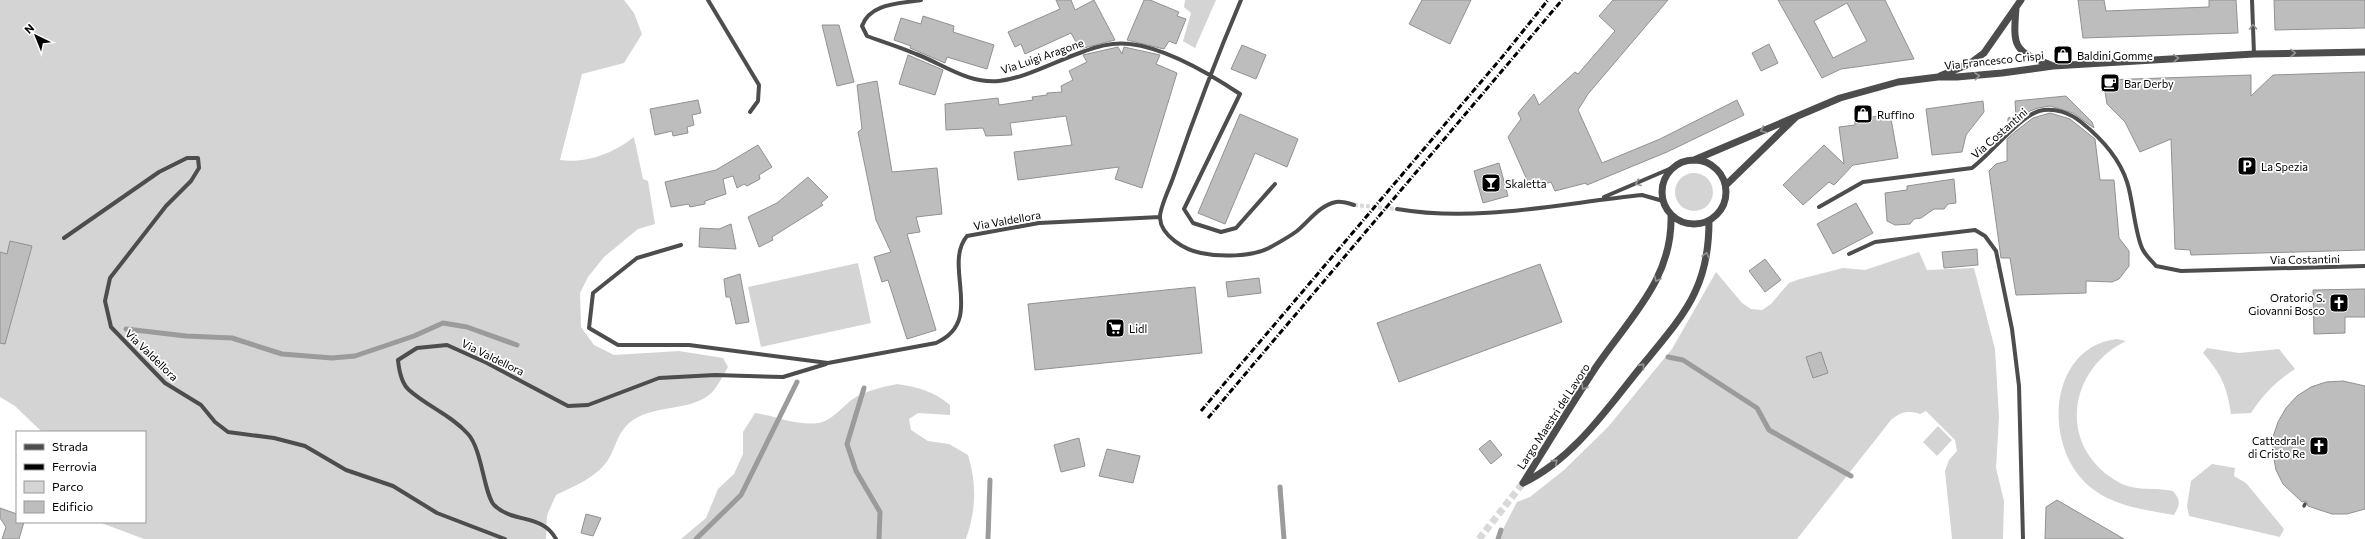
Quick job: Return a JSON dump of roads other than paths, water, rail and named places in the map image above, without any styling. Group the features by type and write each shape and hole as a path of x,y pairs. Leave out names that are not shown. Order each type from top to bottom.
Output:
{"street":[{"path":"708,0 759,85 758,101 750,112"},
{"name":"Via Luigi Aragone","path":"921,0 876,8 867,15 862,29 867,36 916,54 974,80 999,81 1085,51 1105,46 1128,44 1148,48 1210,74"},
{"path":"1241,0 1210,74 1160,217 1170,236 1187,250 1216,256 1234,256 1267,249 1296,231 1320,210 1330,204 1342,202 1354,204"},
{"path":"1938,77 1969,64 1984,54 2021,0"},
{"path":"2252,0 2254,54"},
{"path":"2016,7 2014,31 2017,45 2026,56 2053,66"},
{"name":"Via Francesco Crispi","path":"1694,160 1799,114 1840,98 1898,82 1938,77 1979,75 2053,66 2254,54 2365,52"},
{"path":"1210,74 1240,94 1184,210 1192,223 1221,232 1236,228 1275,184"},
{"name":"Via Costantini","path":"1819,207 1863,182 1972,168 1985,159 2020,124 2039,111 2057,110 2076,118 2097,135 2114,155 2127,181 2142,249 2156,266 2181,271 2365,266"},
{"name":"Via Francesco Crispi","path":"1726,185 1799,114"},
{"name":"Via Valdellora","path":"64,238 159,172 187,158 198,158 199,168 191,181 166,206 110,278 104,300 111,327 164,383 201,405 215,422 228,432 274,438 305,446 346,470 393,486 437,514 505,539"},
{"path":"1600,199 1683,162 1694,160 1704,162 1713,166 1720,174 1726,185 1725,200 1722,208 1709,221 1688,224 1671,215 1663,201 1663,182 1674,167"},
{"path":"1397,209 1421,212 1506,212 1600,199 1642,195 1663,201"},
{"name":"Largo Maestri del Lavoro","path":"1671,215 1671,234 1665,262 1651,293 1596,368 1523,483 1540,475 1568,450 1607,408 1665,338 1696,292 1709,243 1709,221"},
{"name":"Via Valdellora","path":"556,539 550,529 529,520 507,516 493,504 480,458 470,435 446,413 408,390 399,374 398,360 417,348 447,345 487,363 568,406 588,405 659,378 715,375 783,377 828,363 936,343 949,337 958,326 961,304 961,248 967,236 1039,223 1160,217"},
{"path":"1849,254 1875,242 1975,230 1985,236 1996,251 2012,329 2019,386 2023,539"},
{"name":"Via Valdellora","path":"682,245 637,258 593,292 589,328 618,345 689,345 828,363"}],"waterway":[{"path":"126,329 186,336 232,338 282,354 332,358 355,356 414,336 443,323 467,327 517,345"},
{"path":"1668,357 1683,360 1757,408 1769,430 1851,476"},
{"path":"696,539 741,495 797,382"},
{"path":"864,388 847,444 856,471 880,512 879,539"},
{"path":"988,539 990,480"},
{"path":"1280,487 1284,539"},
{"path":"1498,539 1501,530"}],"tunnel":[{"path":"1354,205 1397,209"},
{"path":"1479,539 1523,483"}],"railway":[{"path":"1201,411 1503,56 1548,0"},
{"path":"1208,418 1562,0"}],"place":[{"name":"Baldini Gomme","path":"2063,55"},
{"name":"Bar Derby","path":"2110,83"},
{"name":"Ruffino","path":"1863,114"},
{"name":"La Spezia","path":"2247,166"},
{"name":"Skaletta","path":"1491,183"},
{"name":"Oratorio S. Giovanni Bosco","path":"2339,303"},
{"name":"Lidl","path":"1115,328"},
{"name":"Cattedrale di Cristo Re","path":"2319,446"}]}
